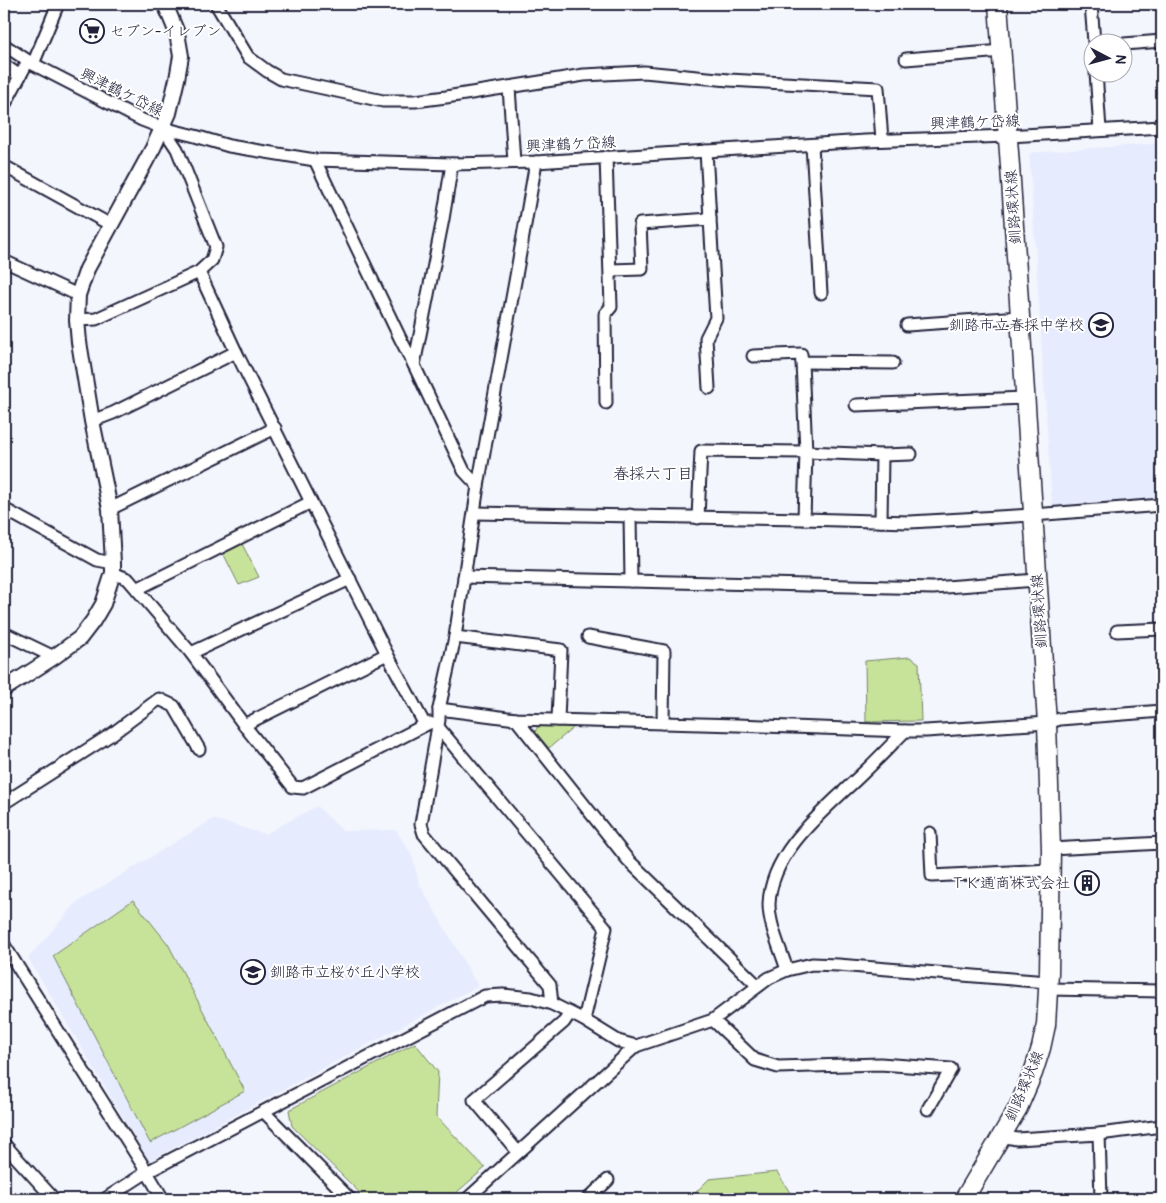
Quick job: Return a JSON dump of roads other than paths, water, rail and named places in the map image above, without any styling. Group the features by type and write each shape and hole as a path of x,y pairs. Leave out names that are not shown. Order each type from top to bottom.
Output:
{"main road":[{"name":"釧路環状線","path":"964,1199 1018,1108 1033,1073 1046,1025 1048,986 1051,849 1046,723 1026,398 998,4"}],"street":[{"path":"4,106 20,76 31,63 58,4"},
{"path":"4,689 80,638 103,604 113,568 110,509 78,342 78,295 87,269 163,128 169,113 178,79 181,56 178,32 165,4"},
{"path":"216,4 248,57 267,71 282,79 383,101 415,101 446,97 584,75 644,72 729,80 878,88 882,140"},
{"path":"1091,4 1093,32"},
{"path":"1134,43 1162,42"},
{"name":"興津鶴ケ岱線","path":"4,45 31,63 142,120 163,128 229,146 315,160 452,164 536,162 882,140 1008,136 1162,127"},
{"path":"906,59 1002,51"},
{"path":"4,65 20,76"},
{"path":"1097,82 1100,130"},
{"path":"509,87 514,162"},
{"path":"77,320 96,319 199,272 212,260 216,247 177,149 163,128"},
{"path":"812,144 821,293"},
{"path":"706,151 716,318 706,338 709,388"},
{"path":"606,157 611,270 611,307 605,314 606,403"},
{"path":"315,160 464,471 478,486"},
{"path":"536,162 478,486 455,637 438,719 422,824 424,834 550,986 552,1004"},
{"path":"414,364 452,164"},
{"path":"4,166 111,225"},
{"path":"611,270 642,270 640,224 710,219"},
{"path":"4,261 78,295"},
{"path":"199,272 236,352 386,654 425,725"},
{"path":"907,325 1020,317"},
{"path":"92,421 236,352"},
{"path":"753,356 801,354 806,452 804,519"},
{"path":"802,362 893,363"},
{"path":"856,405 1026,398"},
{"path":"110,509 274,428"},
{"path":"698,518 701,451 911,454"},
{"path":"881,521 882,455"},
{"path":"137,588 311,502"},
{"path":"475,513 910,522 1162,505"},
{"path":"4,509 113,568 128,579 190,653 293,787 303,788 438,719 558,720 926,731 1046,723 1060,719 1162,711"},
{"path":"630,516 632,581"},
{"path":"464,577 933,588 1037,580"},
{"path":"190,653 350,579"},
{"path":"1117,631 1162,629"},
{"path":"4,633 54,657"},
{"path":"455,637 561,650 558,720"},
{"path":"588,637 664,651 662,723"},
{"path":"244,725 386,654"},
{"path":"4,803 112,734 158,699 174,706 199,749"},
{"path":"438,719 606,928 584,1020"},
{"path":"516,719 628,860 758,986"},
{"path":"787,970 770,919 769,904 781,862 808,825 863,774 905,731"},
{"path":"930,832 932,876 1051,870"},
{"path":"1051,849 1162,843"},
{"path":"4,945 163,1199"},
{"path":"467,1199 636,1046 713,1020 769,978 787,970 812,964 838,965 1048,986 1162,991"},
{"path":"105,1199 147,1172 485,996 503,995 531,998 552,1004 570,1012 618,1041 636,1046"},
{"path":"518,1152 474,1100 564,1022 570,1012"},
{"path":"713,1020 755,1060 778,1067 880,1064 951,1069 928,1109"},
{"path":"264,1112 350,1199"},
{"path":"1000,1136 1016,1140 1099,1134 1162,1126"},
{"path":"1099,1134 1101,1199"},
{"path":"4,1144 54,1199"},
{"path":"588,1199 608,1180"}],"place":[{"name":"セブン-イレブン","path":"92,31"},
{"name":"釧路市立春採中学校","path":"1101,325"},
{"name":"ＴＫ通商株式会社","path":"1087,883"},
{"name":"釧路市立桜が丘小学校","path":"253,972"}],"district":[{"name":"春採六丁目","path":"653,473"}]}
